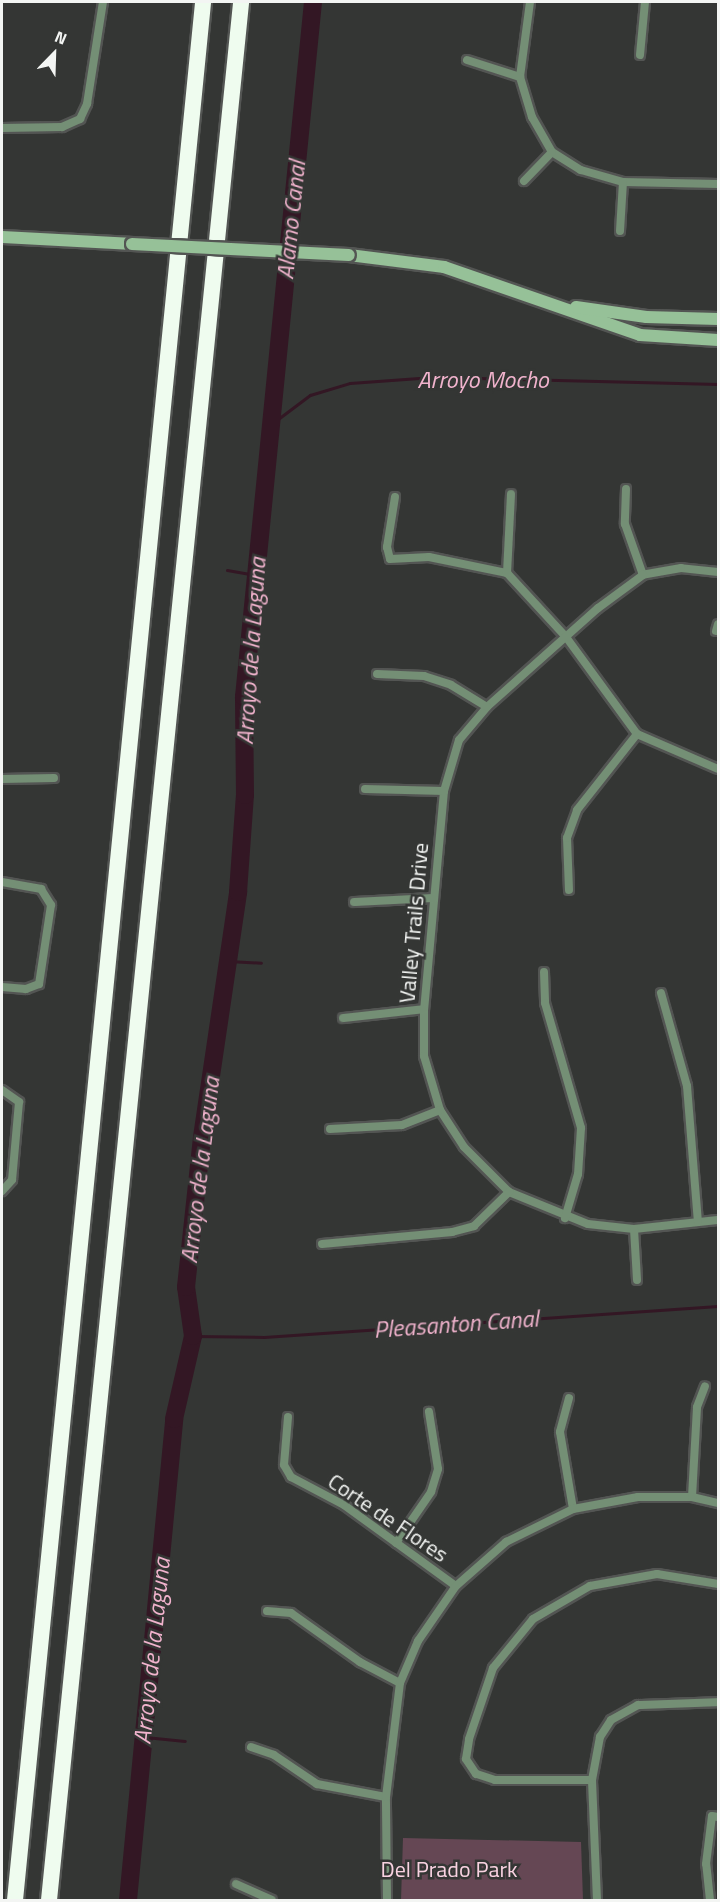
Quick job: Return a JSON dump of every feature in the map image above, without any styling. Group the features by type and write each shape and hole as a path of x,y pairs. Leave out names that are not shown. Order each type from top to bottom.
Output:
{"highway":[{"path":"15,1900 202,2"},
{"path":"49,1900 241,2"}],"main road":[{"path":"2,237 349,255 444,267 640,335 718,340"},
{"path":"554,304 646,317 718,319"}],"street":[{"path":"2,128 62,127 80,119 87,104 103,2"},
{"path":"530,2 520,77 532,117 552,152 581,170 623,182 718,184"},
{"path":"640,55 645,2"},
{"path":"467,60 520,77"},
{"path":"524,181 552,152"},
{"path":"620,231 623,182"},
{"path":"626,489 625,524 643,575"},
{"path":"507,573 511,494"},
{"path":"395,497 387,547 390,559 429,557 507,573 566,637 637,734 718,769"},
{"name":"Valley Trails Drive","path":"718,572 681,568 643,575 566,637 487,707 459,740 444,791 424,1009 424,1056 440,1110 464,1148 509,1192 565,1218 634,1229 718,1220"},
{"path":"377,674 433,679 487,707"},
{"path":"569,890 567,838 577,810 637,734"},
{"path":"2,779 54,778"},
{"path":"365,789 444,791"},
{"path":"2,882 42,889 51,905 39,984 26,989 2,987"},
{"path":"354,902 434,898"},
{"path":"544,972 544,1004 581,1128 578,1174 565,1218"},
{"path":"661,993 687,1086 698,1221"},
{"path":"343,1018 424,1009"},
{"path":"2,1090 19,1102 12,1180 2,1191"},
{"path":"330,1129 402,1125 440,1110"},
{"path":"322,1244 452,1232 474,1226 509,1192"},
{"path":"634,1229 637,1280"},
{"path":"692,1497 697,1407 705,1386"},
{"path":"569,1398 560,1432 573,1509"},
{"path":"396,1543 431,1492 438,1469 429,1412"},
{"name":"Corte de Flores","path":"288,1417 284,1465 291,1477 344,1505 456,1586"},
{"path":"387,1900 386,1797 400,1683 429,1621 456,1586 506,1542 573,1509 638,1497 692,1497 718,1503"},
{"path":"592,1780 495,1780 476,1774 466,1759 477,1706 493,1668 533,1619 590,1586 657,1574 718,1584"},
{"path":"267,1611 291,1613 360,1662 400,1683"},
{"path":"597,1900 592,1780 600,1737 624,1711 638,1705 718,1702"},
{"path":"251,1746 274,1755 317,1784 386,1797"},
{"path":"711,1900 706,1864 712,1816 718,1817"},
{"path":"236,1884 272,1900"}],"green space":[{"name":"Del Prado Park","path":"403,1838 581,1842 583,1900 401,1900"}],"waterway":[{"name":"Arroyo de la Laguna","path":"128,1900 174,1419 193,1336 186,1287 202,1137 238,892 245,795 244,697 313,2"},
{"name":"Arroyo Mocho","path":"269,438 278,419 310,395 350,383 433,377 718,384"},
{"path":"227,570 256,575"},
{"path":"228,961 261,963"},
{"name":"Pleasanton Canal","path":"193,1336 264,1337 718,1306"},
{"path":"145,1737 185,1741"}],"water label":[{"name":"Alamo Canal","path":"291,220"}]}
